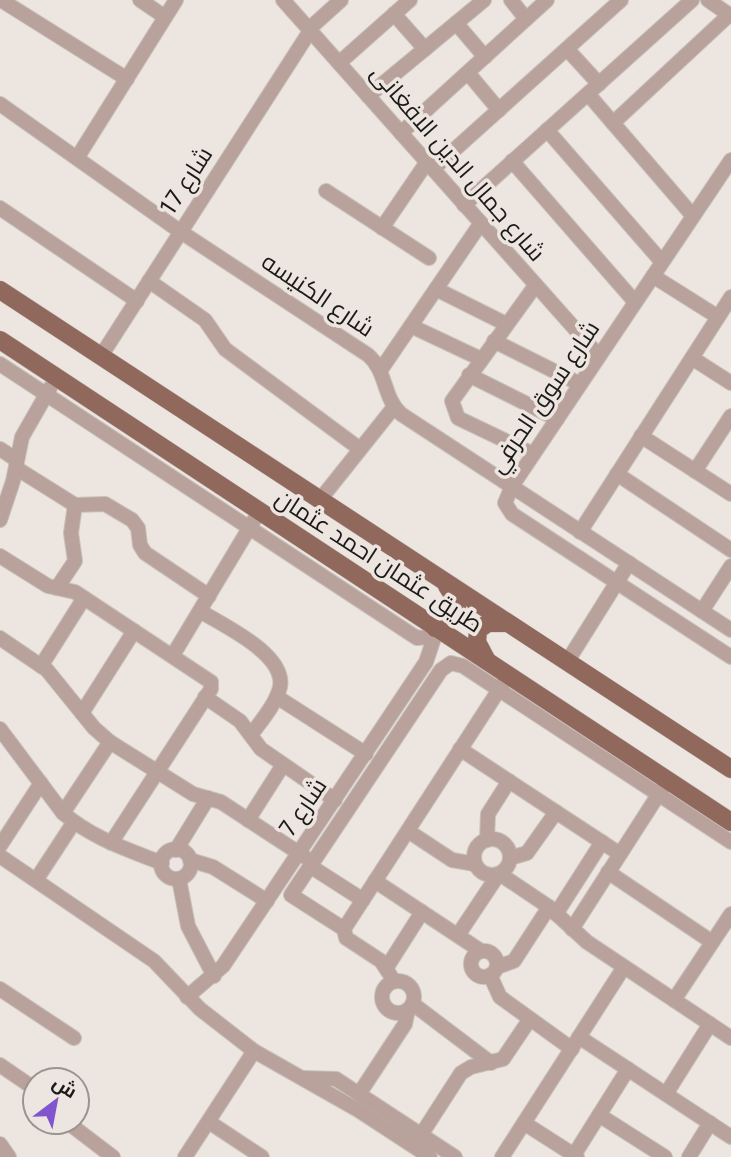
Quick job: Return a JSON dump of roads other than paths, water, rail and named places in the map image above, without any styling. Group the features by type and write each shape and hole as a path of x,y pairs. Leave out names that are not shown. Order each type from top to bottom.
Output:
{"main road":[{"name":"طريق عثمان احمد عثمان","path":"0,290 731,769"},
{"name":"طريق عثمان احمد عثمان","path":"0,340 486,660 504,682 663,787 731,822"},
{"path":"436,629 457,611 455,599 444,583"},
{"path":"486,660 477,642 478,630 488,623 507,623"}],"street":[{"path":"1,0 127,79"},
{"path":"140,0 165,17"},
{"path":"77,158 176,0"},
{"name":"شارع جمال الدين الافغانى","path":"283,0 599,356"},
{"name":"شارع 17","path":"101,356 309,30 341,0"},
{"path":"339,63 410,0"},
{"path":"368,96 484,0"},
{"path":"401,133 547,0"},
{"path":"382,228 430,166 499,110 621,0"},
{"path":"464,205 692,0"},
{"path":"613,123 730,16 708,0"},
{"path":"514,1 526,19"},
{"path":"394,14 425,49"},
{"path":"456,23 485,57"},
{"path":"568,48 613,123 693,216"},
{"path":"468,73 499,110"},
{"name":"شارع الكنيسه","path":"0,104 181,232 368,355 380,371 394,407"},
{"path":"547,131 662,262"},
{"name":"شارع سوق الحرفي","path":"731,160 505,498 509,511 731,657"},
{"path":"512,162 635,302"},
{"path":"326,191 429,258"},
{"path":"0,208 137,301"},
{"path":"380,371 481,223"},
{"path":"653,276 724,315"},
{"path":"149,281 205,320 225,349 360,449"},
{"path":"533,454 458,418 454,413 454,395 535,286"},
{"path":"436,289 506,324"},
{"path":"580,532 692,358 724,315 731,297"},
{"path":"411,326 481,359"},
{"path":"494,341 580,384"},
{"path":"692,358 731,383"},
{"path":"0,364 417,638 429,637 436,629"},
{"path":"469,375 557,419"},
{"path":"0,520 26,426 57,377"},
{"path":"319,501 394,407 731,630"},
{"path":"695,471 729,424"},
{"path":"642,436 731,494"},
{"path":"0,449 16,464 75,505 105,504 132,520 138,528 145,553 209,596"},
{"path":"617,474 731,550"},
{"path":"57,589 75,561 71,529 75,505"},
{"path":"173,655 260,512"},
{"path":"0,556 57,589 71,591 84,598 209,679 211,690 111,843"},
{"path":"567,662 629,563"},
{"path":"702,611 731,566"},
{"path":"41,666 84,598"},
{"path":"200,611 274,662 280,679 277,696 251,735"},
{"name":"شارع 7","path":"187,996 214,976 267,901 426,662 436,629"},
{"path":"82,713 134,631"},
{"path":"1,640 41,666 110,742 192,794 221,802 299,853 363,900"},
{"name":"شارع 7","path":"344,929 291,895 311,864 441,670 451,663 504,682"},
{"path":"359,1094 405,1024 410,1007 410,987 394,981 387,967 347,939 344,929 504,682"},
{"path":"277,696 366,754"},
{"path":"205,698 240,721 261,749 335,800"},
{"path":"0,730 68,817 111,843 162,863"},
{"path":"36,880 110,742"},
{"path":"460,749 620,854"},
{"path":"248,820 283,765"},
{"path":"487,840 488,814 509,781"},
{"path":"0,846 41,783"},
{"path":"572,929 663,787 731,842"},
{"path":"176,849 185,852 190,860 190,870 179,878 166,875 162,863 168,852 176,849 208,798"},
{"path":"510,858 527,853 556,812"},
{"path":"318,825 332,834"},
{"path":"408,831 452,860 475,864 487,875 499,874 624,967 731,1038"},
{"path":"458,936 499,874 506,869 510,858 508,849 502,842 487,840 476,849 475,864"},
{"path":"481,951 474,956 472,968 477,975 513,961 602,842"},
{"path":"0,856 154,961 187,996 254,1051 420,1154"},
{"path":"190,860 213,867 267,901"},
{"path":"608,872 712,942"},
{"path":"179,878 188,926 214,976"},
{"path":"375,881 481,951 493,955 493,971 499,998 530,1019 628,1069 731,1137"},
{"path":"387,967 422,912"},
{"path":"674,1000 731,915"},
{"path":"502,1157 624,967"},
{"path":"394,981 383,990 383,1004 394,1013 410,1007"},
{"path":"0,990 74,1038"},
{"path":"410,1007 491,1063"},
{"path":"421,1135 461,1073 506,1056 530,1019"},
{"path":"666,1094 710,1024"},
{"path":"185,1157 254,1051"},
{"path":"0,1065 21,1079"},
{"path":"524,1123 575,1156 628,1069"},
{"path":"302,1079 333,1078 455,1157"},
{"path":"599,1115 665,1157"},
{"path":"209,1122 262,1157"},
{"path":"689,1157 710,1123"},
{"path":"85,1136 113,1157"},
{"path":"0,1144 9,1157"}]}
